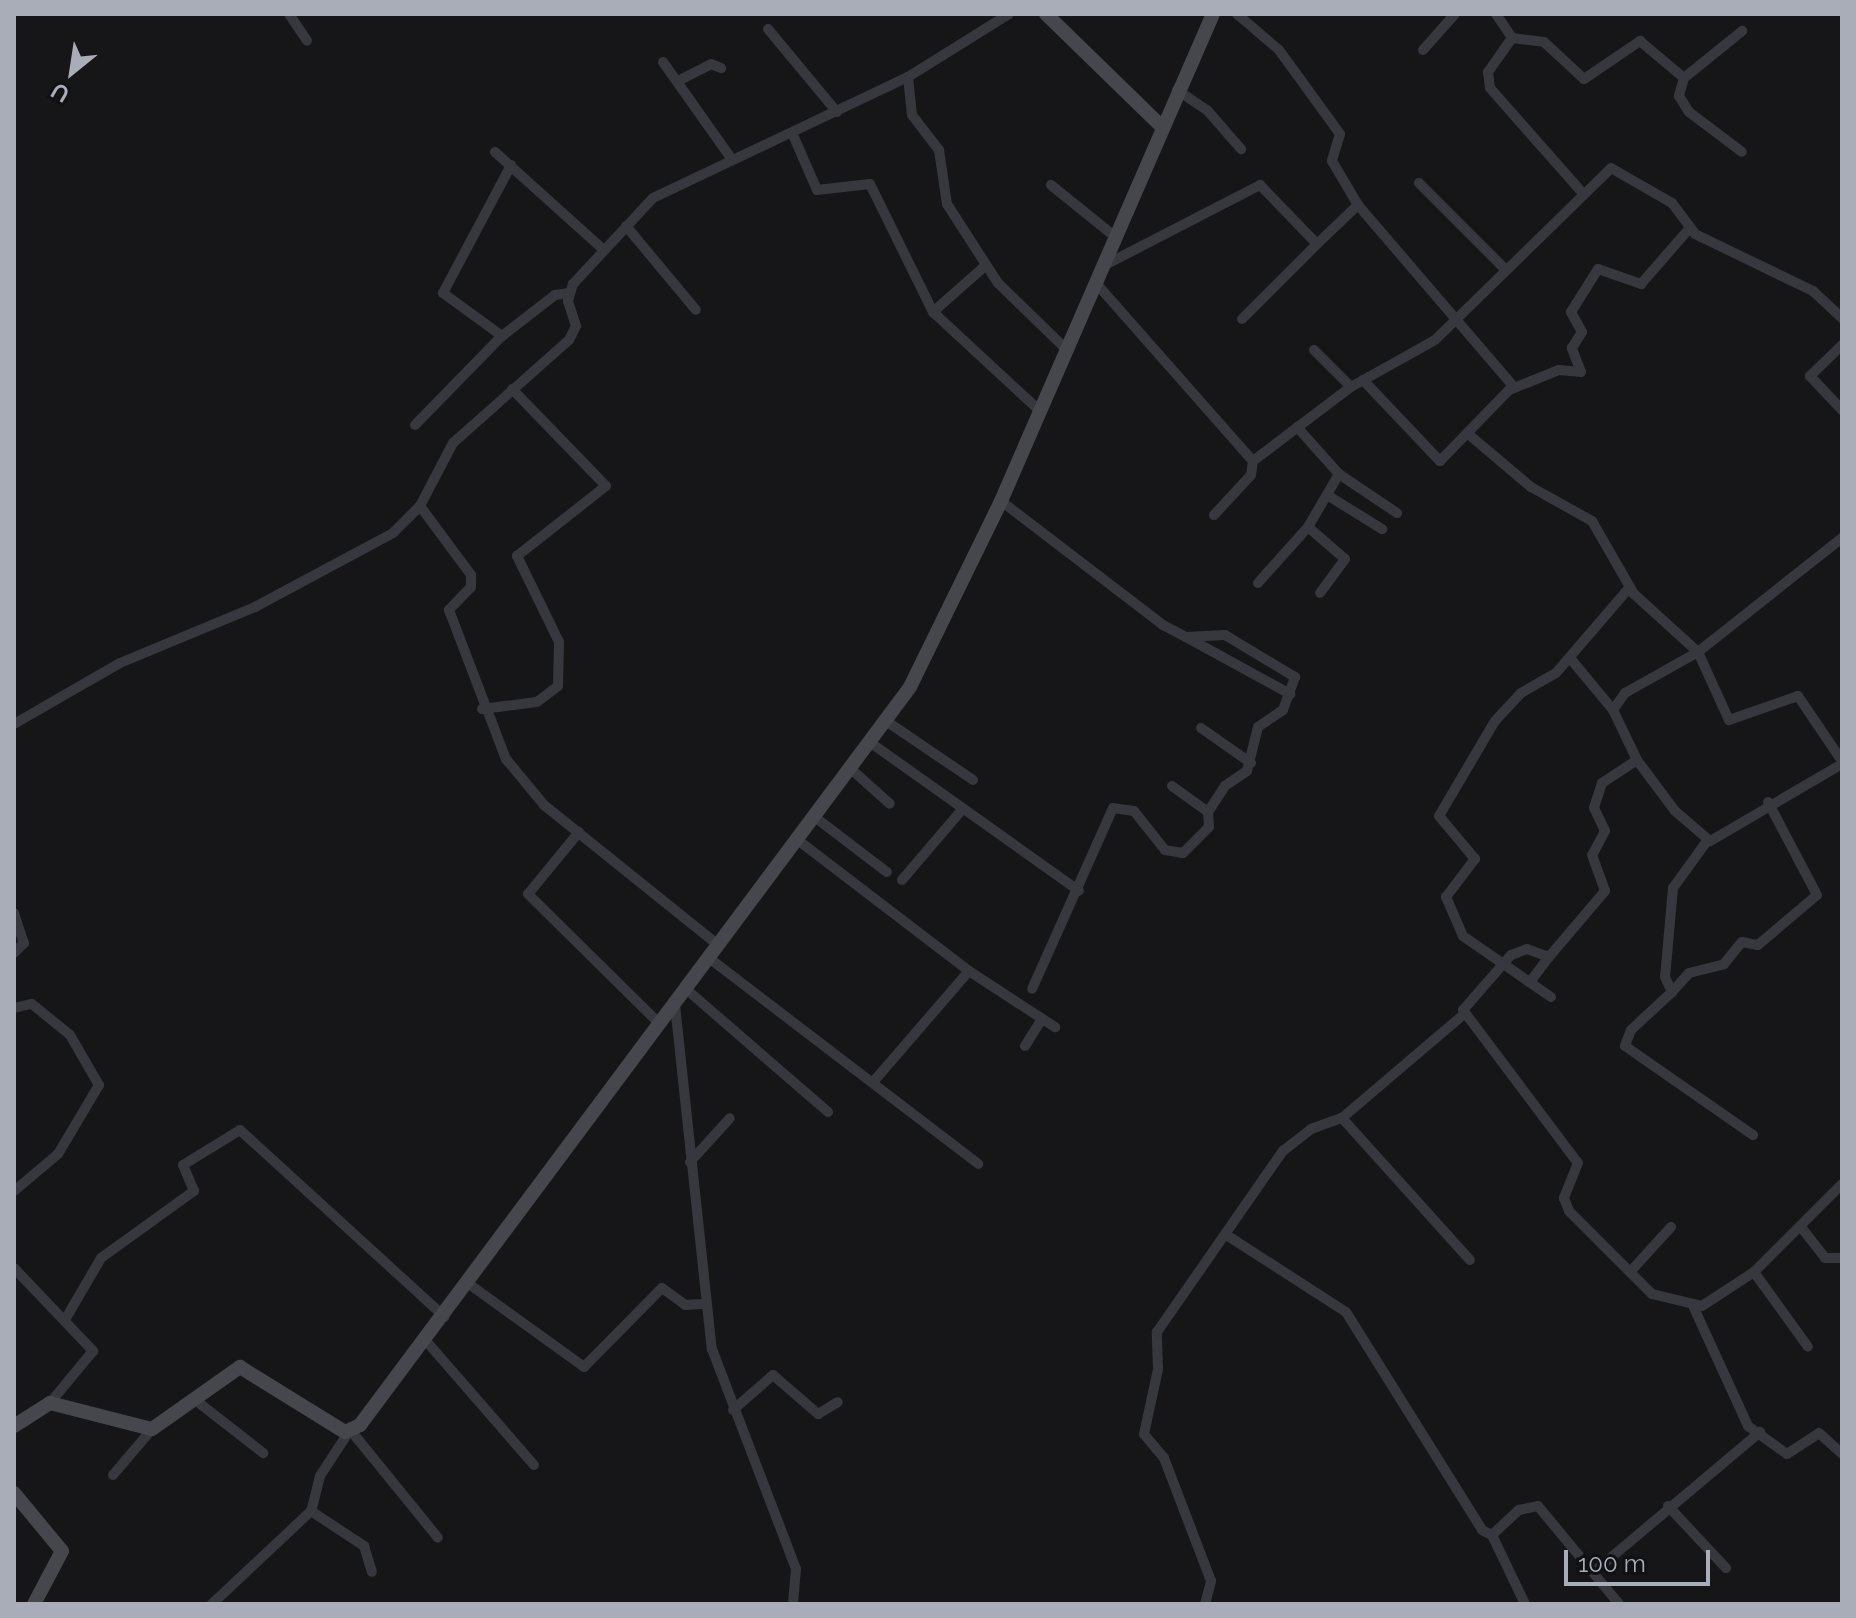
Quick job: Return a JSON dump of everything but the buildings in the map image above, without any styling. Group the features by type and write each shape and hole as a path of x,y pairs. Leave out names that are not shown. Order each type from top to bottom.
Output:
{"street":[{"path":"289,14 307,41"},
{"path":"415,425 502,336 569,293 626,226 671,185 793,135 908,77 1009,14"},
{"path":"1046,14 1159,124"},
{"path":"212,1604 291,1525 309,1512 320,1476 345,1431 427,1342 709,958 712,941 799,841 871,743 941,634 1067,350 1159,124 1213,14"},
{"path":"1237,14 1276,47 1340,134 1332,161 1358,205 1459,314 1514,387"},
{"path":"1423,50 1455,14"},
{"path":"1496,14 1512,38 1544,42 1584,79 1640,41 1684,78"},
{"path":"768,29 837,112"},
{"path":"1742,31 1684,78 1679,96 1689,112 1742,152"},
{"path":"1512,38 1488,72 1490,88 1580,190"},
{"path":"663,62 731,158"},
{"path":"678,81 711,64 721,68"},
{"path":"908,77 912,115 939,150 941,190 985,266 1067,350"},
{"path":"1177,90 1207,110 1241,149"},
{"path":"793,135 817,190 870,184 933,312 1040,411"},
{"path":"495,152 604,250"},
{"path":"502,336 443,293 511,165"},
{"path":"1214,515 1251,475 1253,461 1351,387 1435,340 1580,190 1605,170 1622,171 1672,203 1689,229 1795,282 1842,318"},
{"path":"1419,183 1504,268"},
{"path":"1051,185 1113,235"},
{"path":"1102,267 1260,185 1317,244"},
{"path":"1242,319 1358,205"},
{"path":"626,226 696,310"},
{"path":"1363,380 1436,461 1514,387 1559,370 1581,372 1572,348 1582,332 1571,312 1596,271 1606,268 1641,284 1689,229"},
{"path":"933,312 985,266"},
{"path":"1095,282 1253,461"},
{"path":"14,724 120,663 255,607 380,542 420,506 447,451 573,333 569,293"},
{"path":"1842,345 1810,376 1842,410"},
{"path":"1314,350 1351,387"},
{"path":"482,709 537,702 558,686 559,642 517,556 606,486 512,389"},
{"path":"1297,427 1339,474 1397,513"},
{"path":"1467,433 1531,487 1592,521 1630,587 1698,652 1729,720 1798,696 1842,762 1768,802 1707,841 1675,882 1665,977 1672,992"},
{"path":"1258,583 1308,527 1339,474"},
{"path":"1327,495 1382,529"},
{"path":"1001,501 1186,637 1290,694"},
{"path":"420,506 471,575 471,587 449,610 482,709 526,788 712,941"},
{"path":"1308,527 1345,559 1320,593"},
{"path":"1613,710 1625,693 1698,652 1842,538"},
{"path":"1551,997 1467,941 1445,902 1475,859 1439,816 1495,721 1570,658 1630,587"},
{"path":"1032,989 1117,805 1146,820 1176,854 1209,827 1208,812 1251,763 1258,727 1278,716 1290,694 1293,673 1225,635 1186,637"},
{"path":"1570,658 1613,710 1637,760 1707,841"},
{"path":"886,721 973,780"},
{"path":"1201,728 1251,763"},
{"path":"871,743 961,811 1079,891"},
{"path":"1530,982 1605,891 1592,855 1605,829 1594,808 1598,785 1637,760"},
{"path":"851,769 890,804"},
{"path":"1172,786 1208,812"},
{"path":"1753,1135 1625,1046 1631,1030 1689,973 1724,964 1742,942 1758,945 1817,895 1768,802"},
{"path":"902,880 961,811"},
{"path":"816,818 887,872"},
{"path":"579,832 528,894 660,1024"},
{"path":"799,841 969,971 1055,1027"},
{"path":"14,913 24,943 14,953"},
{"path":"1205,1604 1211,1581 1164,1458 1144,1434 1158,1369 1157,1332 1228,1236 1283,1151 1311,1129 1342,1118 1464,1014 1468,997 1501,963 1527,949 1549,957"},
{"path":"709,958 874,1081 978,1164"},
{"path":"874,1081 969,971"},
{"path":"686,989 828,1112"},
{"path":"14,1008 32,1004 70,1035 99,1085 58,1154 14,1191"},
{"path":"675,1005 703,1304 733,1410 796,1569 793,1604"},
{"path":"1464,1014 1527,1087 1578,1163 1564,1198 1569,1211 1652,1294 1694,1308 1744,1421 1787,1454 1819,1433 1842,1454"},
{"path":"1025,1046 1042,1019"},
{"path":"690,1162 730,1118"},
{"path":"1342,1118 1470,1260"},
{"path":"66,1318 108,1251 194,1191 183,1165 240,1130 445,1317"},
{"path":"1694,1308 1754,1272 1842,1184"},
{"path":"1630,1272 1671,1227"},
{"path":"1801,1227 1825,1258 1842,1258"},
{"path":"1228,1236 1311,1283 1346,1312 1378,1373 1441,1459 1461,1504 1492,1535 1525,1604"},
{"path":"14,1268 66,1318 93,1354 50,1403 14,1426"},
{"path":"1754,1272 1808,1347"},
{"path":"469,1284 584,1367 662,1288 685,1305 703,1304"},
{"path":"427,1342 534,1465"},
{"path":"113,1475 152,1429 232,1369 248,1367 345,1431 438,1538"},
{"path":"733,1410 773,1375 821,1416 838,1402"},
{"path":"194,1399 263,1453"},
{"path":"50,1403 152,1429"},
{"path":"1595,1571 1668,1506 1760,1432"},
{"path":"14,1493 62,1551 34,1604"},
{"path":"1492,1535 1533,1504 1595,1571 1619,1604"},
{"path":"1668,1506 1726,1568"},
{"path":"309,1512 364,1546 372,1572"}]}
